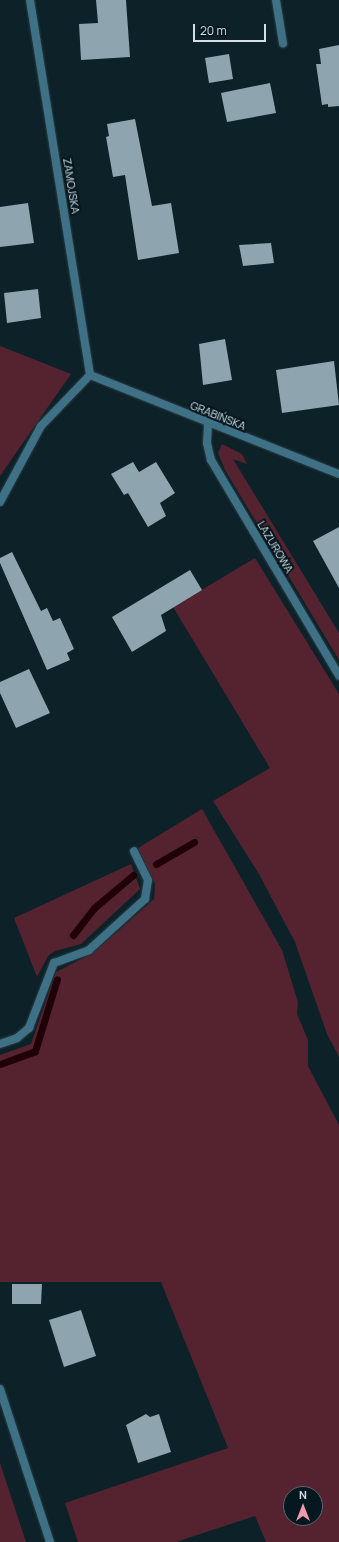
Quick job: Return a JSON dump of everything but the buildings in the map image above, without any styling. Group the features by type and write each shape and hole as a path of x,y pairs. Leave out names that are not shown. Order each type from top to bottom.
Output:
{"street":[{"name":"ZAMOJSKA","path":"30,0 90,375"},
{"path":"276,0 283,43"},
{"name":"GRABIŃSKA","path":"90,375 208,424 339,474"},
{"path":"0,502 41,426 90,375"},
{"name":"LAZUROWA","path":"208,424 207,443 211,460 339,676"},
{"path":"0,1044 17,1038 29,1028 54,963 89,950 145,899 148,880 134,851"},
{"path":"0,1389 50,1542"}],"shaded area":[{"path":"0,346 71,374 0,476"},
{"path":"222,444 242,454 247,464 233,459 339,633 339,660 225,470 218,453"},
{"path":"255,558 339,694 339,1057 327,1034 295,942 259,874 213,801 270,768 173,607"},
{"path":"202,809 282,950 298,1002 297,1014 308,1040 308,1066 339,1125 339,1542 266,1542 255,1516 176,1542 78,1542 65,1503 228,1448 161,1282 0,1282 0,1055 31,1044 56,972 93,953 154,899 155,884 138,848"},
{"path":"131,864 140,889 81,944 55,951 48,956 37,977 14,918"},
{"path":"0,1463 26,1542 0,1542"}],"waterway":[{"path":"156,864 194,842"},
{"path":"73,935 94,908 133,875"},
{"path":"0,1064 35,1051 57,979"}]}
